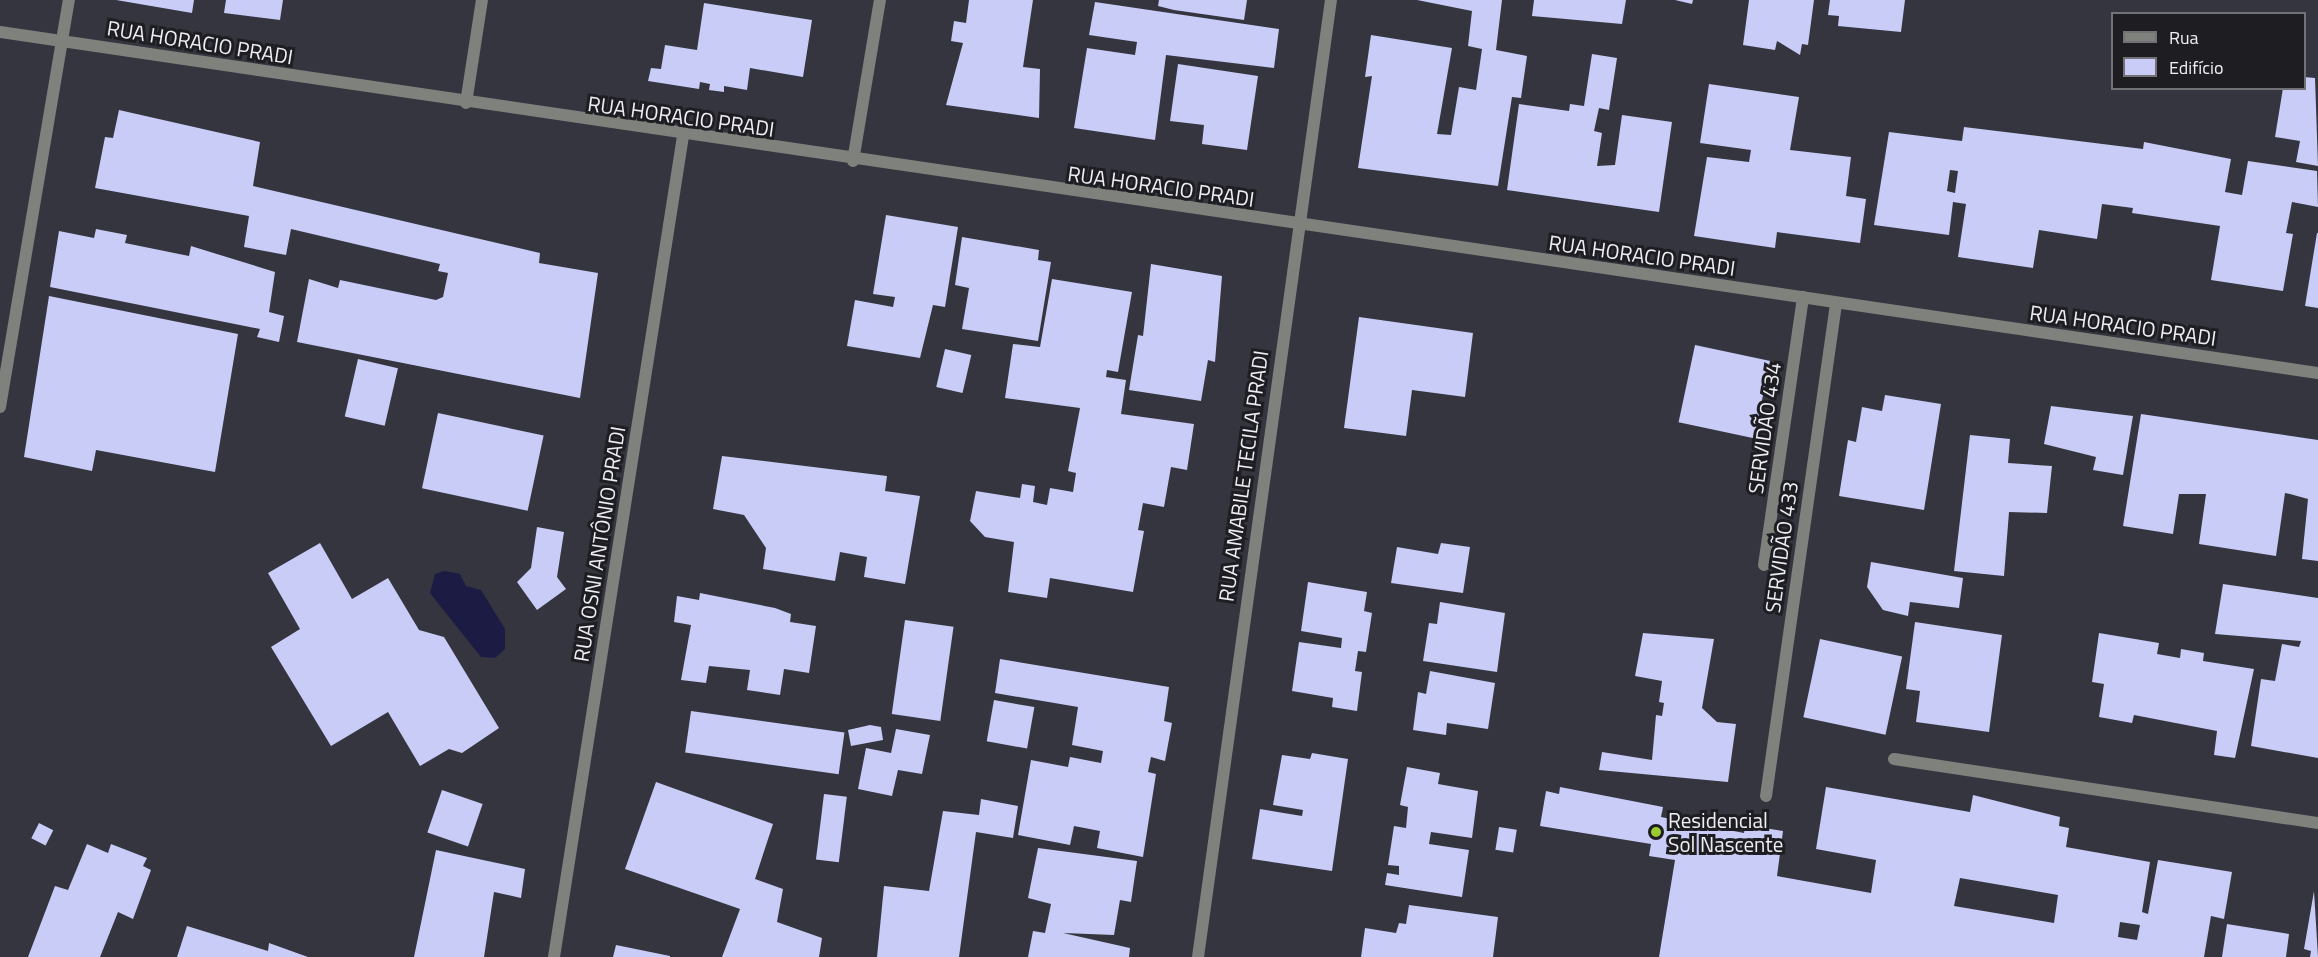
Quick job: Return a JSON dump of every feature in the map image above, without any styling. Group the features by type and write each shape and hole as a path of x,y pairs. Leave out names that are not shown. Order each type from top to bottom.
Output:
{"street":[{"path":"0,407 69,0"},
{"path":"466,103 482,0"},
{"path":"853,160 880,0"},
{"name":"RUA AMABILE TECILA PRADI","path":"1198,957 1296,225 1331,0"},
{"name":"RUA HORACIO PRADI","path":"0,32 683,136 2318,373"},
{"name":"RUA OSNI ANTÔNIO PRADI","path":"554,957 683,136"},
{"name":"SERVIDÃO 434","path":"1764,565 1803,297"},
{"name":"SERVIDÃO 433","path":"1766,796 1836,303"},
{"path":"1894,759 2318,823"}],"shaded area":[{"path":"444,571 460,574 466,586 481,590 505,629 505,649 495,658 481,657 430,593 435,574"}],"building":[{"path":"116,0 194,0 192,13"},
{"path":"226,0 283,0 280,20 224,13"},
{"path":"969,0 1033,0 1023,67 1040,69 1039,118 946,105 963,43 951,41 954,21 966,23"},
{"path":"1159,0 1247,0 1244,20 1174,10 1158,6"},
{"path":"1417,0 1502,0 1496,50 1527,56 1521,98 1512,97 1498,186 1358,168 1372,76 1365,77 1371,35 1452,48 1437,134 1451,135 1459,87 1476,90 1482,49 1468,46 1472,11"},
{"path":"1534,0 1626,0 1622,24 1532,16"},
{"path":"1675,0 1693,0 1692,4"},
{"path":"1749,0 1814,0 1808,45 1802,44 1800,55 1777,41 1775,50 1743,45"},
{"path":"1830,0 1905,0 1901,32 1838,26 1839,16 1828,15"},
{"path":"1095,2 1279,29 1274,68 1166,55 1155,140 1074,128 1087,48 1135,55 1137,42 1089,35"},
{"path":"704,3 812,20 803,77 750,68 747,90 724,86 724,92 709,90 710,84 700,82 699,89 648,81 651,68 661,69 665,45 697,50"},
{"path":"1592,54 1617,58 1609,110 1599,108 1594,131 1602,133 1597,166 1615,165 1622,115 1672,122 1659,212 1507,190 1519,104 1569,111 1570,104 1584,106"},
{"path":"1178,64 1258,76 1247,150 1202,144 1204,125 1170,121"},
{"path":"2306,77 2315,78 2318,166 2296,162 2300,141 2275,137 2283,90 2306,90"},
{"path":"1709,84 1799,97 1790,150 1851,157 1846,196 1866,199 1860,243 1777,232 1775,248 1694,236 1707,157 1749,162 1751,150 1700,143"},
{"path":"119,110 260,142 253,186 540,253 539,263 598,273 580,398 297,342 309,279 338,288 340,280 436,300 443,297 448,273 438,271 440,264 291,229 286,255 244,247 249,216 95,188 105,137 113,138"},
{"path":"1964,127 2143,149 2144,142 2231,159 2225,192 2242,195 2248,161 2317,171 2318,207 2292,202 2286,233 2293,234 2283,291 2211,280 2220,226 2132,213 2133,208 2102,204 2097,239 2039,230 2033,268 1958,257 1966,204 1953,202 1949,235 1874,225 1889,132 1962,141","holes":["1950,170 1958,171 1955,193 1947,191"]},
{"path":"886,215 958,227 945,307 933,305 920,358 847,346 855,300 893,307 895,297 873,294"},
{"path":"96,229 127,235 125,243 189,256 191,246 275,272 269,312 284,316 279,342 257,337 260,329 50,287 59,231 94,238"},
{"path":"2318,233 2318,308 2305,306"},
{"path":"962,237 1039,250 1038,260 1051,262 1038,341 962,329 969,288 955,285"},
{"path":"1151,264 1222,276 1215,362 1208,360 1201,401 1129,390 1138,335 1143,336"},
{"path":"1052,279 1132,292 1118,372 1107,370 1106,377 1126,380 1121,414 1194,424 1187,470 1171,467 1164,507 1143,503 1138,530 1144,531 1133,592 1050,578 1047,598 1008,592 1014,542 985,537 970,521 976,491 1020,498 1022,484 1035,486 1033,502 1047,505 1050,488 1073,492 1076,473 1068,471 1080,408 1005,398 1013,344 1040,347"},
{"path":"49,296 238,334 215,472 96,450 92,471 24,457"},
{"path":"1359,317 1473,333 1465,397 1412,390 1406,436 1344,428"},
{"path":"1695,345 1770,361 1754,438 1679,422"},
{"path":"945,349 971,355 963,393 936,387"},
{"path":"358,359 398,368 385,426 345,416"},
{"path":"1885,395 1941,404 1924,510 1839,496 1848,440 1856,442 1862,407 1882,411"},
{"path":"2051,406 2133,416 2123,475 2093,470 2096,457 2044,444"},
{"path":"438,413 544,435 528,511 422,488"},
{"path":"2141,414 2318,440 2318,561 2302,559 2308,499 2285,493 2276,556 2199,544 2206,494 2179,494 2173,534 2123,526"},
{"path":"1970,435 2010,439 2008,463 2052,466 2047,513 2009,512 2004,576 1954,571"},
{"path":"722,456 887,476 885,491 920,496 905,584 864,577 867,557 840,552 835,581 763,569 766,548 744,515 713,509"},
{"path":"537,527 564,532 557,577 566,589 537,610 517,582 531,568"},
{"path":"320,543 352,599 388,578 419,630 444,637 499,728 462,753 449,749 420,766 388,712 331,746 271,647 300,629 268,573"},
{"path":"1441,543 1470,547 1463,593 1391,583 1397,547 1438,554"},
{"path":"1871,562 1963,578 1959,608 1910,602 1908,616 1883,610 1867,587"},
{"path":"1308,582 1367,592 1364,611 1372,613 1366,652 1358,651 1355,671 1362,672 1357,711 1332,707 1333,698 1292,691 1299,642 1341,648 1342,638 1301,631"},
{"path":"2223,584 2318,598 2318,758 2251,746 2261,679 2275,681 2282,644 2299,647 2301,641 2215,634"},
{"path":"700,593 775,608 791,614 790,622 816,626 809,673 784,669 780,695 747,690 750,670 709,666 706,683 681,680 691,625 674,622 677,596 699,600"},
{"path":"1440,602 1505,613 1497,672 1423,661 1429,623 1437,624"},
{"path":"905,620 954,627 940,721 892,714"},
{"path":"1915,622 2002,635 1989,732 1916,722 1920,691 1906,689"},
{"path":"1643,633 1714,639 1702,708 1717,722 1736,724 1728,782 1599,770 1602,752 1652,760 1656,715 1662,716 1664,703 1659,702 1662,681 1635,676"},
{"path":"2099,633 2159,643 2157,654 2180,658 2181,649 2204,653 2203,661 2254,669 2235,758 2214,755 2217,731 2134,715 2132,723 2099,717 2104,684 2092,682"},
{"path":"1820,639 1902,656 1886,735 1803,717"},
{"path":"1000,659 1169,687 1164,721 1172,723 1165,761 1151,757 1148,772 1156,774 1143,857 1097,848 1100,831 1074,826 1070,845 1018,835 1031,760 1068,767 1070,757 1101,763 1103,751 1072,745 1078,707 995,693"},
{"path":"1430,671 1495,683 1488,729 1447,723 1446,735 1413,730 1418,692 1426,694"},
{"path":"994,700 1034,707 1027,748 987,741"},
{"path":"691,711 844,733 839,774 685,753"},
{"path":"870,725 881,727 883,740 851,746 848,730"},
{"path":"896,729 930,735 922,774 898,770 892,796 858,789 866,748 891,753"},
{"path":"1312,753 1348,759 1332,871 1252,859 1260,809 1302,816 1303,810 1273,805 1282,755 1310,759"},
{"path":"1407,767 1440,773 1438,784 1478,791 1472,838 1431,832 1429,844 1469,850 1462,897 1385,885 1387,873 1399,875 1399,866 1388,865 1394,826 1406,828 1408,807 1400,805"},
{"path":"656,782 773,824 755,879 783,889 777,922 822,938 819,957 722,957 740,909 625,869"},
{"path":"1560,787 1663,807 1661,817 1744,833 1745,825 1783,831 1777,876 1871,893 1876,860 1816,849 1826,787 1970,812 1973,795 2060,817 2059,826 2069,828 2066,847 2150,862 2142,912 2148,914 2158,860 2232,872 2224,919 2211,916 2204,957 1659,957 1675,860 1649,856 1651,844 1540,826 1546,791 1559,794","holes":["1960,878 2058,895 2054,923 1954,906","2120,922 2140,925 2137,940 2118,937"]},
{"path":"442,790 483,804 468,847 427,833"},
{"path":"824,794 847,797 839,862 816,860"},
{"path":"981,799 1018,806 1013,838 976,832 959,957 877,957 884,886 929,891 943,811 979,815"},
{"path":"39,823 53,830 46,845 31,838"},
{"path":"1499,827 1517,830 1513,853 1495,850"},
{"path":"87,844 108,853 111,844 147,858 143,866 151,870 133,919 118,912 100,957 28,957 55,886 68,890"},
{"path":"1038,848 1137,861 1131,902 1120,900 1114,935 1063,933 1130,948 1129,957 1028,957 1033,931 1045,933 1051,904 1028,898"},
{"path":"436,850 525,869 521,898 494,892 484,957 414,957"},
{"path":"2314,891 2318,957 2310,957 2311,951 2304,949"},
{"path":"1409,905 1498,917 1493,957 1361,957 1365,928 1396,933 1399,923 1406,924"},
{"path":"2227,924 2289,934 2286,957 2222,957"},
{"path":"187,926 268,951 269,943 308,957 177,957"},
{"path":"616,945 670,956 670,957 613,957"}],"place":[{"name":"Residencial Sol Nascente","path":"1656,832"}]}
